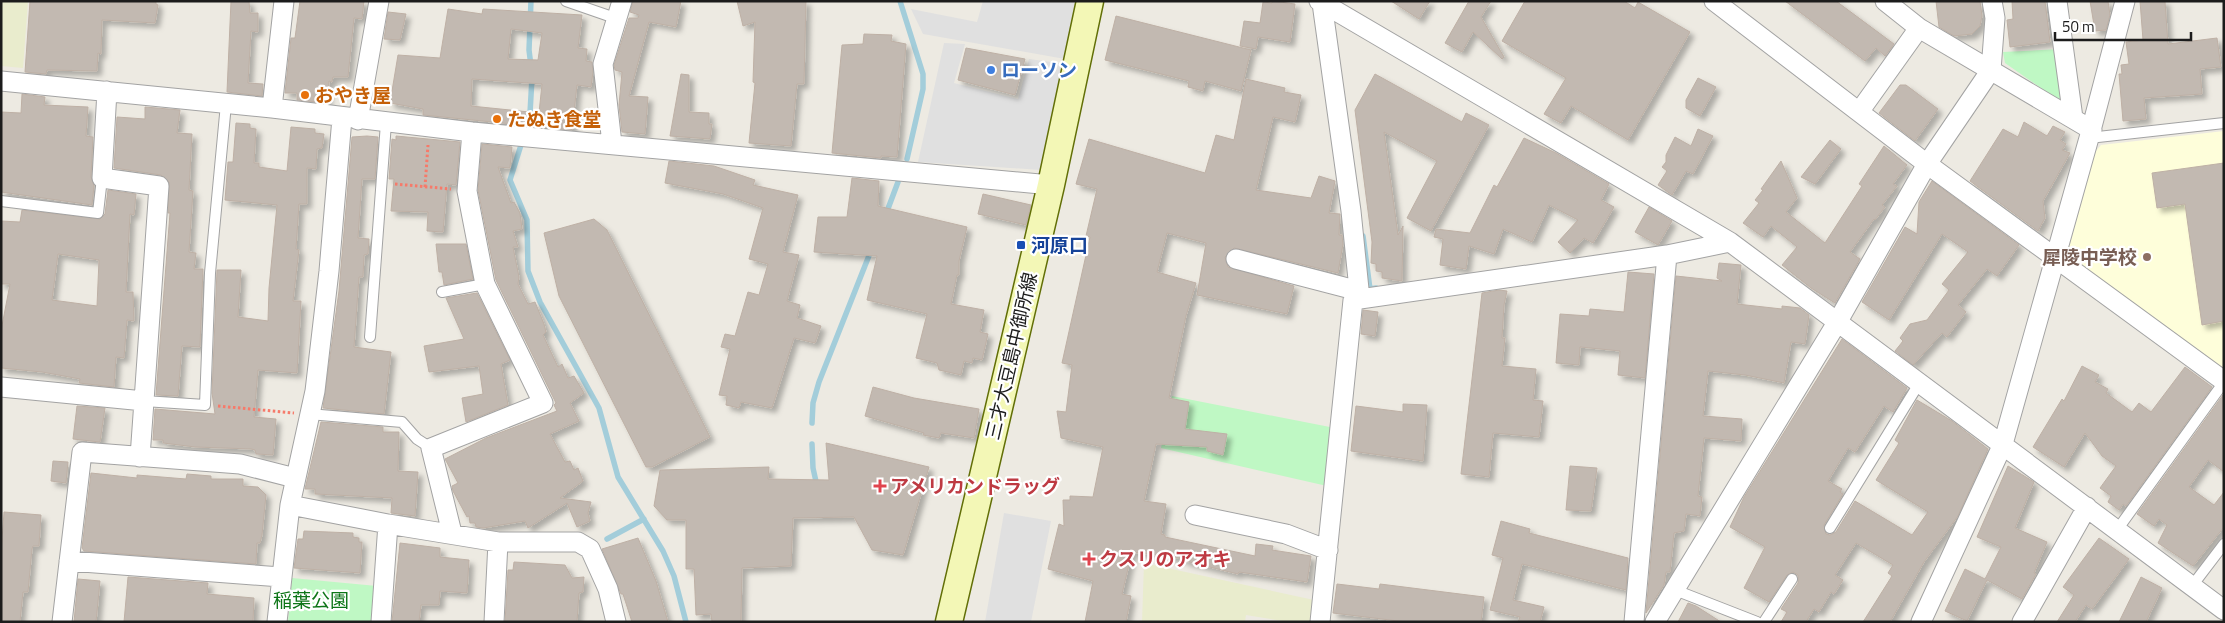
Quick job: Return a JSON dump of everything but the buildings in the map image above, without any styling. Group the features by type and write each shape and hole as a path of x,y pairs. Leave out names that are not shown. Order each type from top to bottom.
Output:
{"main road":[{"name":"三才大豆島中御所線","path":"949,622 1051,185 1090,1"}],"street":[{"path":"272,108 284,1"},
{"path":"277,622 280,578 290,505 315,391 350,119 379,1"},
{"path":"1715,1 1927,164 2224,382"},
{"path":"1884,1 1919,28 2073,118 2091,134"},
{"path":"1655,622 1838,321 1927,164 1991,70 1995,18 1992,1"},
{"path":"2057,1 2073,118"},
{"path":"1921,622 2003,444 2091,134 2125,1"},
{"path":"1320,2 1730,242 2224,610"},
{"path":"1320,2 1351,211 1360,295"},
{"path":"612,144 602,64 619,9"},
{"path":"1860,112 1919,28"},
{"path":"1,80 272,108 386,124 1051,185"},
{"path":"107,91 102,178 159,186 140,457"},
{"path":"452,533 431,448 543,403 485,284 467,191 472,132"},
{"path":"1236,259 1360,295 1667,255 1730,242"},
{"path":"1634,622 1667,255"},
{"path":"1320,622 1354,300 1360,295"},
{"path":"1,387 144,401"},
{"path":"62,622 82,452 240,464 295,478"},
{"path":"290,505 388,524 498,542 578,542 590,549 608,589 616,622"},
{"path":"2022,622 2087,507"},
{"path":"1195,516 1286,534 1328,550"},
{"path":"381,622 388,524"},
{"path":"494,622 498,542"},
{"path":"69,562 280,578"}],"lane":[{"path":"566,1 619,9"},
{"path":"144,401 205,405 210,273 226,104"},
{"path":"2091,134 2224,123"},
{"path":"370,337 386,124"},
{"path":"1,201 98,213 102,178"},
{"path":"442,292 485,284"},
{"path":"1830,528 1920,382"},
{"path":"2117,530 2224,382"},
{"path":"309,414 402,422 417,439 431,448"},
{"path":"2192,586 2224,544"},
{"path":"1764,622 1792,579"},
{"path":"1675,590 1757,622"}],"path":[{"path":"425,187 429,128"},
{"path":"382,183 467,191"},
{"path":"205,405 309,414"}],"shaded area":[{"path":"1,1 28,1 23,68 1,66"},
{"path":"983,1 1080,1 1065,59 923,34 911,9 977,22"},
{"path":"944,43 965,44 954,83 1018,99 1029,59 1066,64 1041,170 918,162"},
{"name":"犀陵中学校","path":"2224,131 2224,371 2073,264 2068,251 2095,152 2101,145"},
{"path":"1004,513 1051,521 1031,622 985,622"},
{"path":"1144,563 1314,600 1314,622 1289,622 1246,615 1245,622 1142,622"}],"green space":[{"path":"2061,49 2066,97 2058,100 2005,63 2003,52"},
{"path":"1172,396 1335,428 1327,486 1161,448"},
{"name":"稲葉公園","path":"292,578 377,586 374,622 288,622"}],"waterway":[{"path":"531,1 529,50 531,66"},
{"path":"900,1 923,74 923,89 907,159"},
{"path":"530,113 532,78"},
{"path":"521,145 510,180 527,220 528,271 540,302 599,408 618,477 663,551 674,576 686,622"},
{"path":"886,214 898,182"},
{"path":"1363,236 1370,289 1376,288"},
{"path":"812,423 813,403 819,382 872,248"},
{"path":"812,444 813,468 817,486"},
{"path":"607,539 644,519"}],"place":[{"name":"ローソン","path":"991,70"},
{"name":"おやき屋","path":"305,95"},
{"name":"たぬき食堂","path":"497,119"},
{"name":"河原口","path":"1021,245"},
{"name":"犀陵中学校","path":"2147,257"},
{"name":"アメリカンドラッグ","path":"880,486"},
{"name":"クスリのアオキ","path":"1089,559"}]}
